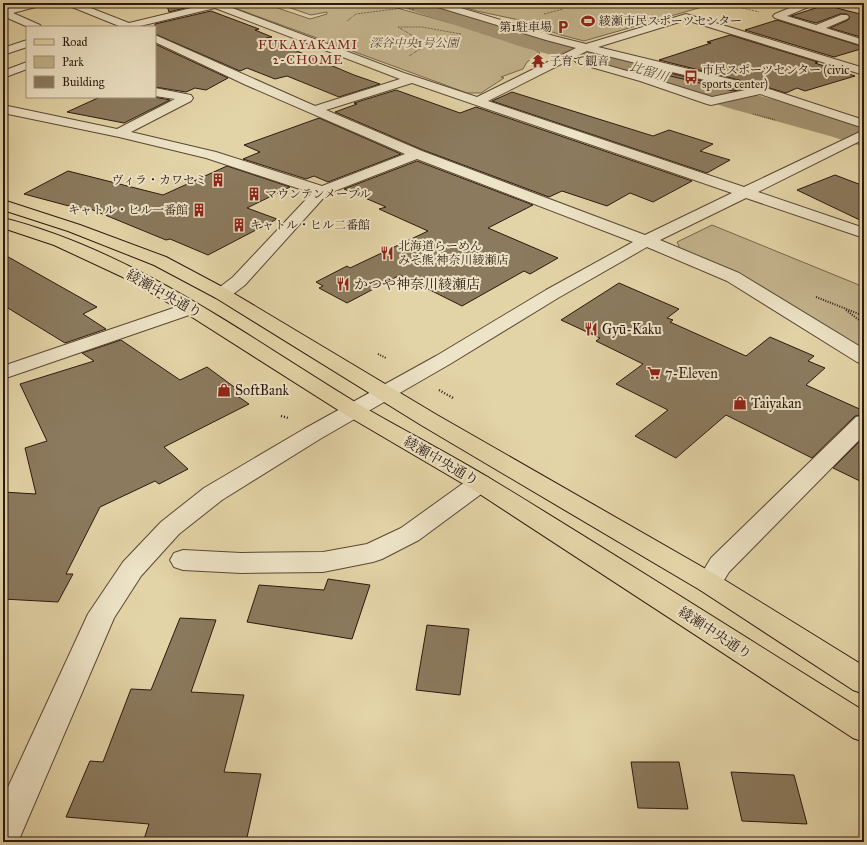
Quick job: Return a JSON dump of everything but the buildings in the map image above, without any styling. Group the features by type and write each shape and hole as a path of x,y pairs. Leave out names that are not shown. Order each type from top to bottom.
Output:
{"main road":[{"name":"綾瀬中央通り","path":"3,205 74,228 160,261 222,294 384,392 709,584 864,681"},
{"name":"綾瀬中央通り","path":"3,223 60,242 136,276 191,308 354,410 480,483 864,728"}],"street":[{"path":"3,13 40,3"},
{"path":"70,3 127,26 216,5 406,77 864,233"},
{"path":"434,3 550,38 574,53 607,68 711,101 759,90"},
{"path":"810,3 778,16 864,43"},
{"path":"3,13 34,26"},
{"path":"478,101 574,53 686,17 864,72"},
{"path":"816,28 844,17"},
{"path":"156,38 314,110 417,154 646,241 733,277 864,358"},
{"path":"3,52 26,43"},
{"path":"574,53 650,62 665,70 711,82 731,83 759,90 864,124"},
{"path":"3,75 26,67"},
{"path":"314,110 406,77"},
{"path":"119,133 187,98 156,92"},
{"path":"3,109 211,154 322,191"},
{"path":"3,836 102,614 132,569 170,528 213,494 384,392 443,360 552,294 646,241 859,137"},
{"path":"222,294 239,281 322,191 417,154"},
{"path":"3,373 191,308"},
{"path":"709,584 720,565 864,422"},
{"path":"183,560 241,563 323,562 373,552 410,534 480,483"}],"path":[{"path":"347,21 354,18 356,14 406,8"},
{"path":"540,15 563,9"},
{"path":"406,77 410,72 401,60 423,47 423,42 398,27 406,25 467,35"},
{"path":"844,309 864,324"},
{"path":"378,354 386,358"},
{"path":"437,388 453,398"}],"green space":[{"name":"深谷中央1号公園","path":"263,3 310,19 327,14 327,12 311,15 276,3 379,3 523,43 540,53 527,62 523,69 501,77 504,78 481,93 467,93 232,7"},
{"name":"綾瀬市民スポーツセンター","path":"449,3 716,3 584,41 561,35 519,20"},
{"path":"712,225 864,287 864,352 677,250 679,246 677,242"}],"waterway":[{"name":"比留川","path":"412,3 532,41 632,67 744,102 843,128 864,136"}],"place":[{"name":"綾瀬市民スポーツセンター","path":"588,21"},
{"name":"第1駐車場","path":"563,27"},
{"name":"子育て観音","path":"538,61"},
{"name":"市民スポーツセンター (civic sports center)","path":"691,77"},
{"name":"ヴィラ・カワセミ","path":"218,180"},
{"name":"マウンテンメープル","path":"254,194"},
{"name":"キャトル・ヒル一番館","path":"199,210"},
{"name":"キャトル・ヒル二番館","path":"239,225"},
{"name":"北海道らーめん みそ熊 神奈川綾瀬店","path":"387,253"},
{"name":"かつや神奈川綾瀬店","path":"343,284"},
{"name":"Gyū-Kaku","path":"591,329"},
{"name":"7-Eleven","path":"654,373"},
{"name":"SoftBank","path":"224,390"},
{"name":"Taiyakan","path":"740,403"}],"district":[{"name":"FUKAYAKAMI 2-CHOME","path":"308,52"}]}
